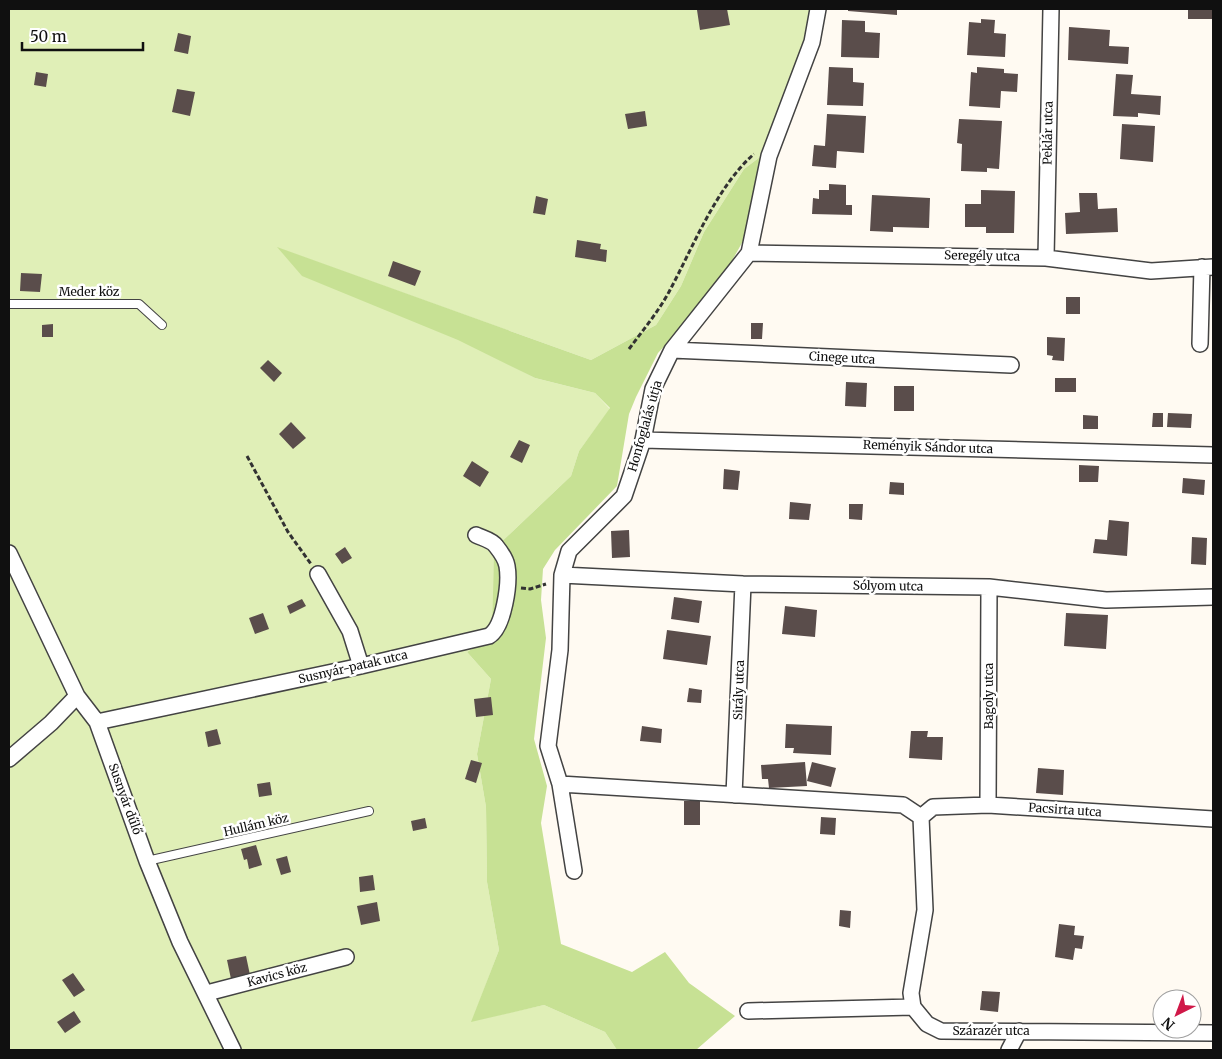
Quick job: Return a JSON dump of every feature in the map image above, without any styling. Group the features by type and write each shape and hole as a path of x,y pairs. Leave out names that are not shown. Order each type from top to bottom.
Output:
{"street":[{"name":"Honfoglalás útja","path":"574,871 560,784 548,746 560,650 562,575 569,552 624,496 642,440 653,389 672,350 749,252 775,136 812,42 818,9"},
{"name":"Peklár utca","path":"1046,258 1051,9"},
{"name":"Seregély utca","path":"749,252 1046,258 1151,271 1208,267"},
{"path":"1200,344 1208,267"},
{"name":"Cinege utca","path":"672,350 1011,366"},
{"name":"Reményik Sándor utca","path":"642,440 1213,455"},
{"name":"Susnyár-patak utca","path":"97,722 361,666 489,636 496,632 500,626 507,586 508,565 495,544 476,535"},
{"name":"Susnyár dűlő","path":"9,553 77,696 97,722 147,861 180,942 207,993 233,1050"},
{"path":"318,574 350,631 361,666"},
{"name":"Sólyom utca","path":"562,575 743,584 989,587 1106,600 1213,597"},
{"name":"Sirály utca","path":"734,795 743,584"},
{"name":"Bagoly utca","path":"988,805 989,587"},
{"path":"9,759 77,696"},
{"path":"560,784 903,804 921,817 925,910 911,993 913,1007 748,1011"},
{"name":"Pacsirta utca","path":"921,817 933,807 988,805 1213,820"},
{"name":"Kavics köz","path":"207,993 346,957"},
{"name":"Szárazér utca","path":"913,1007 927,1024 941,1031 1213,1034"},
{"path":"1009,1050 1019,1031"}],"lane":[{"name":"Meder köz","path":"9,304 139,304 162,325"},
{"name":"Hullám köz","path":"147,861 369,811"}],"path":[{"path":"629,350 670,291 698,233 737,172 775,136"},
{"path":"247,456 288,532 318,574"},
{"path":"507,586 530,589 543,586"}],"green space":[{"path":"9,9 818,9 764,154 744,169 704,232 681,286 656,325 591,360 278,248 535,378 595,393 610,409 579,451 571,476 494,549 493,637 467,652 491,679 477,754 486,807 487,882 499,950 472,1021 544,1005 605,1032 617,1050 9,1050"},
{"path":"764,154 743,241 714,293 658,353 636,397 629,414 617,486 555,550 543,569 541,600 546,638 534,739 547,786 541,823 561,944 632,972 665,952 689,983 735,1016 696,1050 617,1050 605,1032 544,1005 471,1022 499,950 487,882 486,807 477,754 491,679 467,652 492,637 494,549 571,476 579,451 610,408 595,393 535,378 458,340 302,276 277,247 591,360 656,325 681,286 704,232 744,169"}],"building":[{"path":"727,9 730,25 700,30 697,10"},
{"path":"848,9 897,9 897,15 848,11"},
{"path":"1188,9 1213,9 1213,19 1188,19"},
{"path":"981,19 995,20 994,33 1006,34 1005,57 967,55 969,22 981,23"},
{"path":"842,20 865,21 865,32 880,33 879,58 841,57"},
{"path":"1069,27 1110,30 1109,46 1129,47 1128,64 1068,60"},
{"path":"178,33 191,36 188,54 174,51"},
{"path":"829,67 853,68 853,82 864,83 863,106 827,105"},
{"path":"977,67 1004,69 1004,73 1018,74 1017,92 1001,91 1000,108 969,106 971,72 977,73"},
{"path":"36,72 48,74 46,87 34,85"},
{"path":"1116,74 1133,75 1131,94 1161,96 1160,115 1138,113 1138,117 1113,116"},
{"path":"177,89 195,92 190,116 172,112"},
{"path":"645,111 647,126 628,129 625,114"},
{"path":"827,114 866,116 864,153 837,151 836,168 812,166 814,145 825,146"},
{"path":"959,119 1002,121 999,169 987,168 987,172 961,171 962,144 957,143"},
{"path":"1122,124 1155,126 1153,162 1120,159"},
{"path":"829,184 846,185 846,205 852,205 852,215 812,214 813,198 819,199 819,190 829,190"},
{"path":"981,190 1015,191 1014,233 986,233 986,227 965,227 965,204 981,204"},
{"path":"1079,193 1097,193 1098,209 1117,208 1118,232 1066,234 1065,213 1080,212"},
{"path":"872,195 930,198 929,228 893,227 893,232 870,231"},
{"path":"536,196 548,199 545,215 533,213"},
{"path":"577,240 601,244 600,249 607,250 606,262 575,257"},
{"path":"393,261 421,271 415,286 388,276"},
{"path":"21,273 42,274 40,292 20,291"},
{"path":"1066,297 1080,297 1080,314 1066,314"},
{"path":"751,323 763,323 762,339 751,339"},
{"path":"53,324 53,337 42,337 42,325"},
{"path":"1047,337 1065,338 1064,361 1052,360 1053,356 1047,355"},
{"path":"268,360 282,373 274,382 260,368"},
{"path":"1055,378 1076,378 1076,392 1055,392"},
{"path":"846,382 867,383 866,407 845,406"},
{"path":"894,386 914,386 914,411 894,411"},
{"path":"1153,413 1163,413 1163,427 1152,427"},
{"path":"1168,413 1192,414 1191,428 1167,427"},
{"path":"1083,415 1098,416 1098,429 1083,429"},
{"path":"291,422 306,438 293,449 279,434"},
{"path":"519,440 530,445 522,463 510,457"},
{"path":"472,461 489,472 480,487 463,476"},
{"path":"1079,465 1099,466 1098,482 1079,482"},
{"path":"724,469 740,471 738,490 723,489"},
{"path":"1183,478 1205,480 1204,495 1182,493"},
{"path":"890,482 904,483 904,495 889,494"},
{"path":"790,502 811,504 809,520 789,519"},
{"path":"849,504 863,504 862,520 849,519"},
{"path":"1109,520 1129,522 1127,556 1093,553 1095,539 1107,540"},
{"path":"629,530 630,557 612,558 611,531"},
{"path":"1192,537 1207,538 1206,565 1191,564"},
{"path":"345,547 352,558 342,564 335,554"},
{"path":"674,597 702,601 699,623 671,619"},
{"path":"302,599 306,606 290,614 287,606"},
{"path":"785,606 817,610 815,637 782,634"},
{"path":"263,613 269,629 255,634 249,618"},
{"path":"1066,613 1108,615 1106,649 1064,646"},
{"path":"667,630 711,636 707,665 663,659"},
{"path":"689,688 702,690 701,703 687,702"},
{"path":"491,697 493,715 476,717 474,699"},
{"path":"786,724 832,726 831,755 793,753 794,748 785,748"},
{"path":"642,726 662,729 661,743 640,741"},
{"path":"217,729 221,744 208,747 205,732"},
{"path":"911,731 928,731 927,737 943,737 942,760 909,758"},
{"path":"471,760 482,763 476,783 465,779"},
{"path":"805,762 807,786 769,788 768,779 762,779 761,765"},
{"path":"812,762 836,768 831,787 807,781"},
{"path":"1038,768 1064,770 1063,795 1036,793"},
{"path":"270,782 272,795 259,797 257,784"},
{"path":"684,801 700,801 700,825 684,825"},
{"path":"821,817 836,818 835,835 820,834"},
{"path":"425,818 427,828 413,831 411,821"},
{"path":"256,845 262,865 249,869 247,859 244,860 241,849"},
{"path":"287,856 291,872 281,875 276,859"},
{"path":"373,875 375,890 360,892 359,877"},
{"path":"377,902 380,921 361,925 357,906"},
{"path":"840,910 851,911 850,928 839,926"},
{"path":"1059,924 1075,926 1074,935 1084,936 1082,949 1075,948 1073,960 1055,957"},
{"path":"246,956 250,975 231,979 227,960"},
{"path":"73,973 85,990 74,997 62,980"},
{"path":"982,991 1000,992 998,1012 980,1010"},
{"path":"74,1011 81,1022 65,1033 57,1022"}]}
